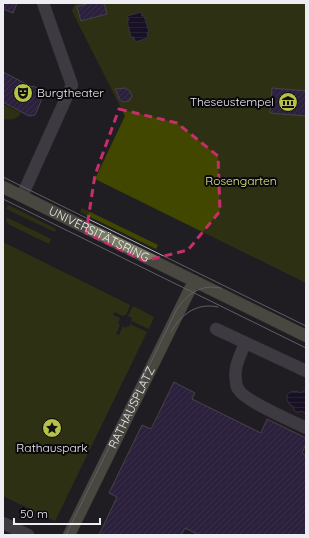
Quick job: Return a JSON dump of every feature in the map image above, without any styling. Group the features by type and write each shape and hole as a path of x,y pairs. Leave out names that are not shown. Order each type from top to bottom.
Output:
{"main road":[{"name":"UNIVERSITÄTSRING","path":"3,187 306,336"},
{"name":"RATHAUSPLATZ","path":"69,535 194,281"}],"street":[{"path":"22,196 72,85 43,3"},
{"path":"216,329 306,371"},
{"path":"245,342 238,359 236,371 236,380 239,390 248,399 306,428"},
{"path":"3,523 28,535"}],"highlighted area":[{"path":"119,109 177,123 218,156 220,211 188,250 144,261 86,233 95,175"}],"green space":[{"name":"Rosengarten","path":"77,3 306,3 306,283 95,179 125,116 72,11"},
{"path":"3,104 21,113 13,119 3,119"},
{"path":"8,205 56,229 55,232 6,209"},
{"path":"82,208 158,245 156,249 80,212"},
{"path":"6,217 51,239 49,244 10,225 7,222"},
{"name":"Rathauspark","path":"3,242 130,305 126,315 123,316 114,312 113,315 120,318 118,324 120,325 116,334 119,335 123,326 126,328 127,326 129,327 130,324 147,332 55,521 3,496"},
{"path":"133,306 154,317 149,329 131,321 132,318 128,316"}],"shaded area":[{"path":"141,12 142,16 144,16 149,32 147,33 148,38 135,42 134,37 131,37 127,21 129,20 127,16"},
{"path":"293,391 301,393 306,391 306,413 301,411 296,412 294,407 290,405 287,400 289,393"}],"building":[{"path":"3,3 17,3 13,13 3,9"},
{"path":"89,3 104,3 107,14 81,21 77,7"},
{"name":"Burgtheater","path":"3,72 32,87 33,86 42,90 44,94 35,115 29,116 3,102"},
{"path":"125,88 130,91 132,96 129,101 123,102 119,99 115,89"},
{"name":"Theseustempel","path":"272,88 306,91 306,116 270,113"},
{"path":"174,382 195,393 192,399 261,433 267,419 306,438 306,444 302,453 306,456 306,535 199,535 185,528 181,535 99,535 117,497 109,493 142,425 151,429"}],"tram line":[{"path":"3,177 306,326"},
{"path":"3,199 306,348"},
{"path":"66,535 177,309 190,294 196,291 207,287 221,288"},
{"path":"171,332 179,320 190,311 203,306 218,307"}],"place":[{"name":"Burgtheater","path":"23,93"},
{"name":"Theseustempel","path":"288,102"},
{"name":"Rathauspark","path":"52,428"}]}
